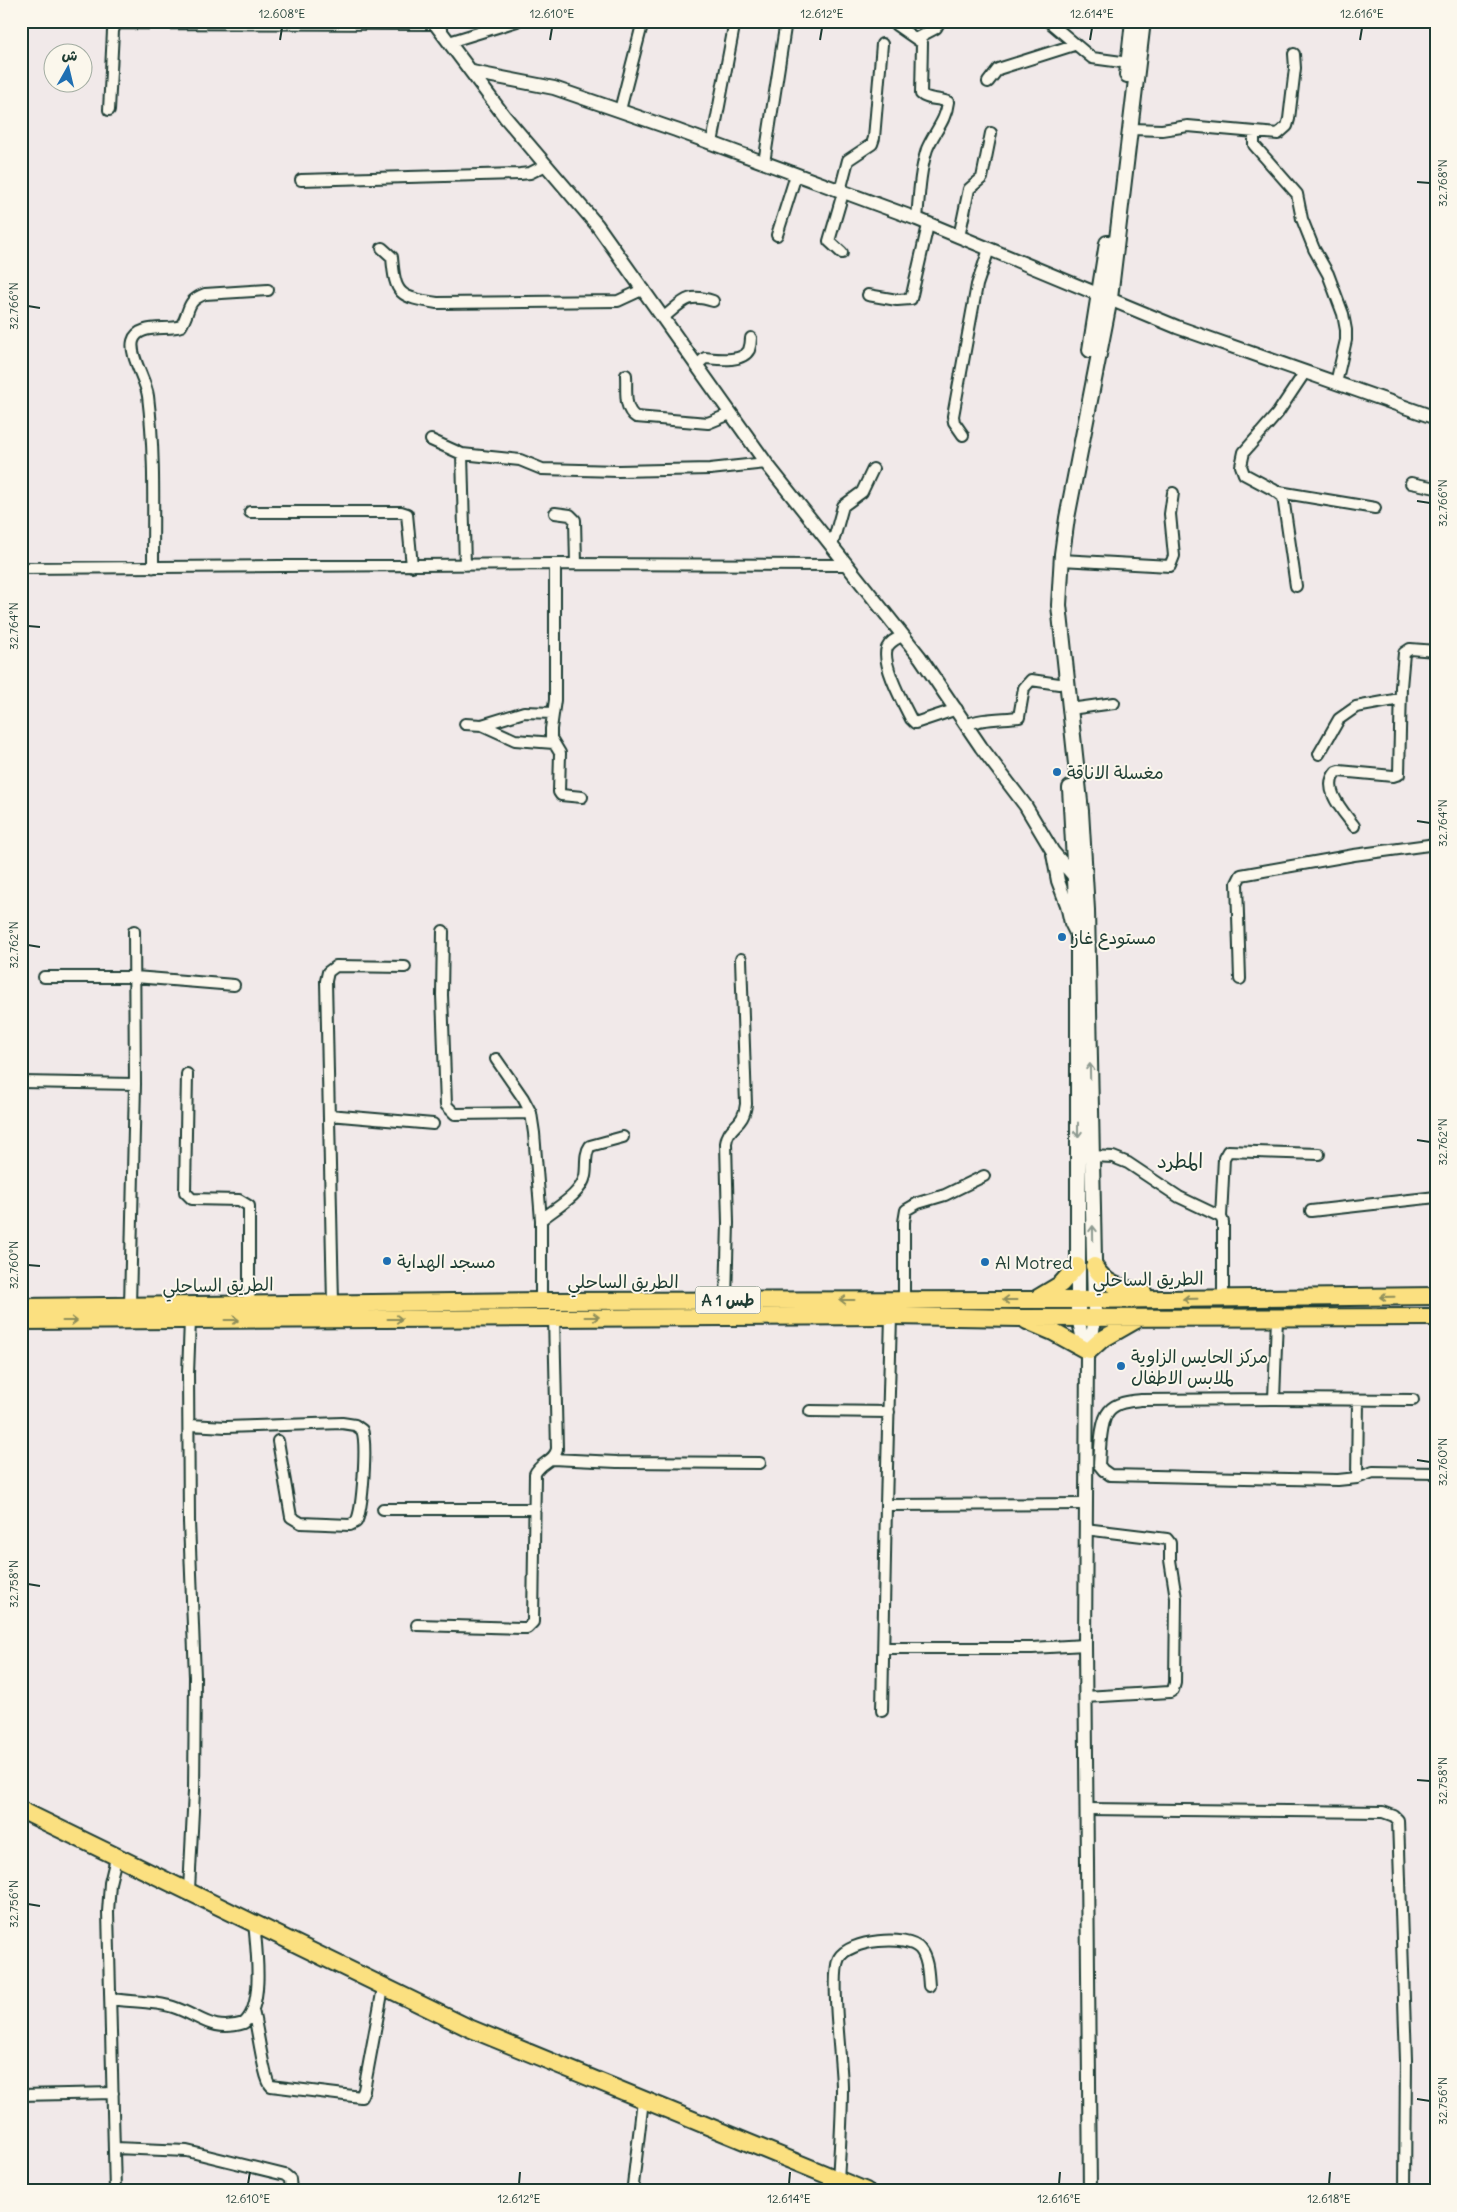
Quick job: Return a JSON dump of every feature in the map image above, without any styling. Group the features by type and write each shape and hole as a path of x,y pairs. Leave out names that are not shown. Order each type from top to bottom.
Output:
{"main road":[{"path":"1105,296 1133,21"},
{"path":"1095,1317 1091,1156 1080,883 1052,606 1054,552 1063,517 1105,296 1131,129 1143,21"},
{"path":"1063,517 1060,605 1081,810 1078,935 1076,1300 1078,1318"},
{"path":"1035,1300 1061,1284 1077,1266"},
{"path":"1094,1266 1107,1282 1120,1288 1152,1294 1160,1299"},
{"name":"الطريق الساحلي","path":"21,1307 541,1301 1095,1300 1436,1296"},
{"name":"الطريق الساحلي","path":"21,1321 891,1316 1020,1318 1436,1317"},
{"path":"1020,1318 1053,1332 1087,1351 1112,1332 1138,1318"},
{"path":"21,1810 116,1858 189,1890 384,1988 469,2028 864,2191"}],"street":[{"path":"449,42 517,21"},
{"path":"620,110 643,21"},
{"path":"712,143 736,21"},
{"path":"764,163 786,21"},
{"path":"917,38 936,28 940,21"},
{"path":"1048,21 1092,58 1129,63"},
{"path":"109,110 113,31 115,25 434,22 504,117 544,166 597,225 698,364 730,414 845,565 920,657 1025,805 1053,852 1080,883"},
{"path":"868,294 897,300 911,299 922,222 922,166 927,150 946,116 948,102 940,98 924,97 921,94 923,46 917,38 894,23"},
{"path":"842,253 829,241 848,160 872,144 874,138 882,44"},
{"path":"988,82 998,69 1074,44"},
{"path":"1131,129 1162,130 1188,126 1278,134 1287,126 1295,68 1294,54"},
{"path":"472,72 554,88 712,143 922,222 1177,327 1436,418"},
{"path":"959,238 969,188 982,178 991,133"},
{"path":"1254,133 1254,145 1297,194 1302,219 1314,249 1328,274 1343,314 1346,340 1336,383"},
{"path":"301,180 520,174 530,173 544,166"},
{"path":"777,235 796,175"},
{"path":"382,248 392,257 394,281 401,293 418,300 437,304 618,301 644,289"},
{"path":"963,435 954,422 953,416 977,286 990,250"},
{"path":"153,568 152,437 147,393 133,352 133,341 138,333 146,329 181,326 185,320 189,305 196,297 206,294 268,290"},
{"path":"664,317 689,297 695,296 712,301"},
{"path":"698,364 706,358 722,359 742,356 748,351 751,338"},
{"path":"1305,372 1277,414 1248,447 1242,458 1241,466 1244,474 1278,492 1375,508"},
{"path":"626,375 627,403 630,412 636,417 708,423 730,414"},
{"path":"431,440 462,454 520,460 542,469 609,471 710,469 766,462"},
{"path":"462,454 465,565"},
{"path":"832,546 843,506 862,492 873,469"},
{"path":"1411,483 1436,488"},
{"path":"1278,492 1285,505 1296,586"},
{"path":"1061,560 1170,566 1174,556 1170,514 1173,493"},
{"path":"250,512 401,512 407,514 412,566"},
{"path":"556,513 570,515 575,520 576,564"},
{"path":"21,568 555,564 845,565"},
{"path":"555,564 555,700 550,729 560,753 559,792 561,796 582,797"},
{"path":"902,636 891,642 886,650 888,667 911,720 915,723 957,710"},
{"path":"1354,826 1336,802 1332,790 1332,778 1339,771 1393,776 1399,774 1402,658 1405,651 1410,648 1436,651"},
{"path":"967,725 976,720 995,721 1019,717 1024,688 1032,680 1059,684"},
{"path":"1319,754 1339,719 1356,707 1400,698"},
{"path":"1070,709 1114,703"},
{"path":"465,724 482,725 524,712 553,713"},
{"path":"482,725 515,740 554,742"},
{"path":"1240,979 1237,883 1241,875 1354,855 1436,844"},
{"path":"1053,852 1058,881 1068,906 1071,923 1078,935"},
{"path":"130,1306 135,1084 134,931"},
{"path":"443,931 442,995 446,1106 455,1114 530,1113"},
{"path":"726,1300 728,1223 726,1143 727,1136 744,1118 746,1104 740,959"},
{"path":"334,1303 326,981 328,972 336,966 405,966"},
{"path":"44,977 135,977 234,985"},
{"path":"496,1059 523,1098 530,1113 534,1133 541,1220 541,1301"},
{"path":"187,1074 185,1192 192,1199 239,1200 248,1206 249,1304"},
{"path":"21,1082 135,1084"},
{"path":"329,1115 433,1124"},
{"path":"541,1220 581,1186 586,1174 588,1149 590,1146 623,1137"},
{"path":"1223,1298 1223,1222 1221,1217 1224,1158 1228,1151 1319,1154"},
{"path":"1091,1156 1113,1157 1128,1163 1179,1197 1221,1217"},
{"path":"904,1300 904,1222 906,1210 918,1203 945,1195 984,1176"},
{"path":"1311,1211 1436,1197"},
{"path":"882,1711 891,1316"},
{"path":"552,1459 556,1449 554,1317"},
{"path":"1090,2191 1085,1504 1087,1351 1095,1317"},
{"path":"1078,1318 1087,1351"},
{"path":"1274,1399 1277,1318"},
{"path":"189,1890 194,1791 195,1676 189,1522 190,1425 188,1374 190,1320"},
{"path":"1413,1400 1159,1399 1123,1403 1108,1412 1103,1428 1099,1465 1110,1475 1338,1480 1357,1478 1373,1472 1436,1473"},
{"path":"1357,1478 1358,1400"},
{"path":"810,1411 889,1412"},
{"path":"190,1425 226,1427 342,1423 355,1425 362,1430 365,1446 360,1510 356,1522 350,1525 301,1523 291,1517 278,1441"},
{"path":"417,1625 527,1628 533,1622 536,1474 542,1465 552,1459 617,1462 760,1462"},
{"path":"886,1505 1085,1504"},
{"path":"383,1509 535,1508"},
{"path":"1085,1529 1167,1539 1170,1543 1176,1610 1175,1683 1170,1692 1085,1697"},
{"path":"884,1648 1032,1648 1085,1645"},
{"path":"1086,1809 1358,1811 1383,1812 1394,1816 1400,1825 1406,2060 1405,2191"},
{"path":"115,2191 108,1912 110,1883 116,1858"},
{"path":"254,1922 257,1978 253,2011 262,2050 265,2076 271,2086 361,2097 384,1988"},
{"path":"838,2180 842,2088 836,1987 839,1958 848,1949 863,1943 877,1941 907,1942 915,1945 923,1954 927,1966 929,1986"},
{"path":"111,1999 174,2008 202,2022 227,2026 244,2023 253,2011"},
{"path":"21,2095 113,2093"},
{"path":"636,2191 633,2185 643,2100"},
{"path":"115,2148 187,2151 211,2156 285,2175 290,2180 291,2191"}],"place":[{"name":"مغسلة الاناقة","path":"1057,772"},
{"name":"مستودع غاز","path":"1062,937"},
{"name":"مسجد الهداية","path":"387,1261"},
{"name":"Al Motred","path":"985,1262"},
{"name":"مركز الحايس الزاوية لملابس الاطفال","path":"1121,1366"}],"district":[{"name":"المطرد","path":"1180,1160"}]}
